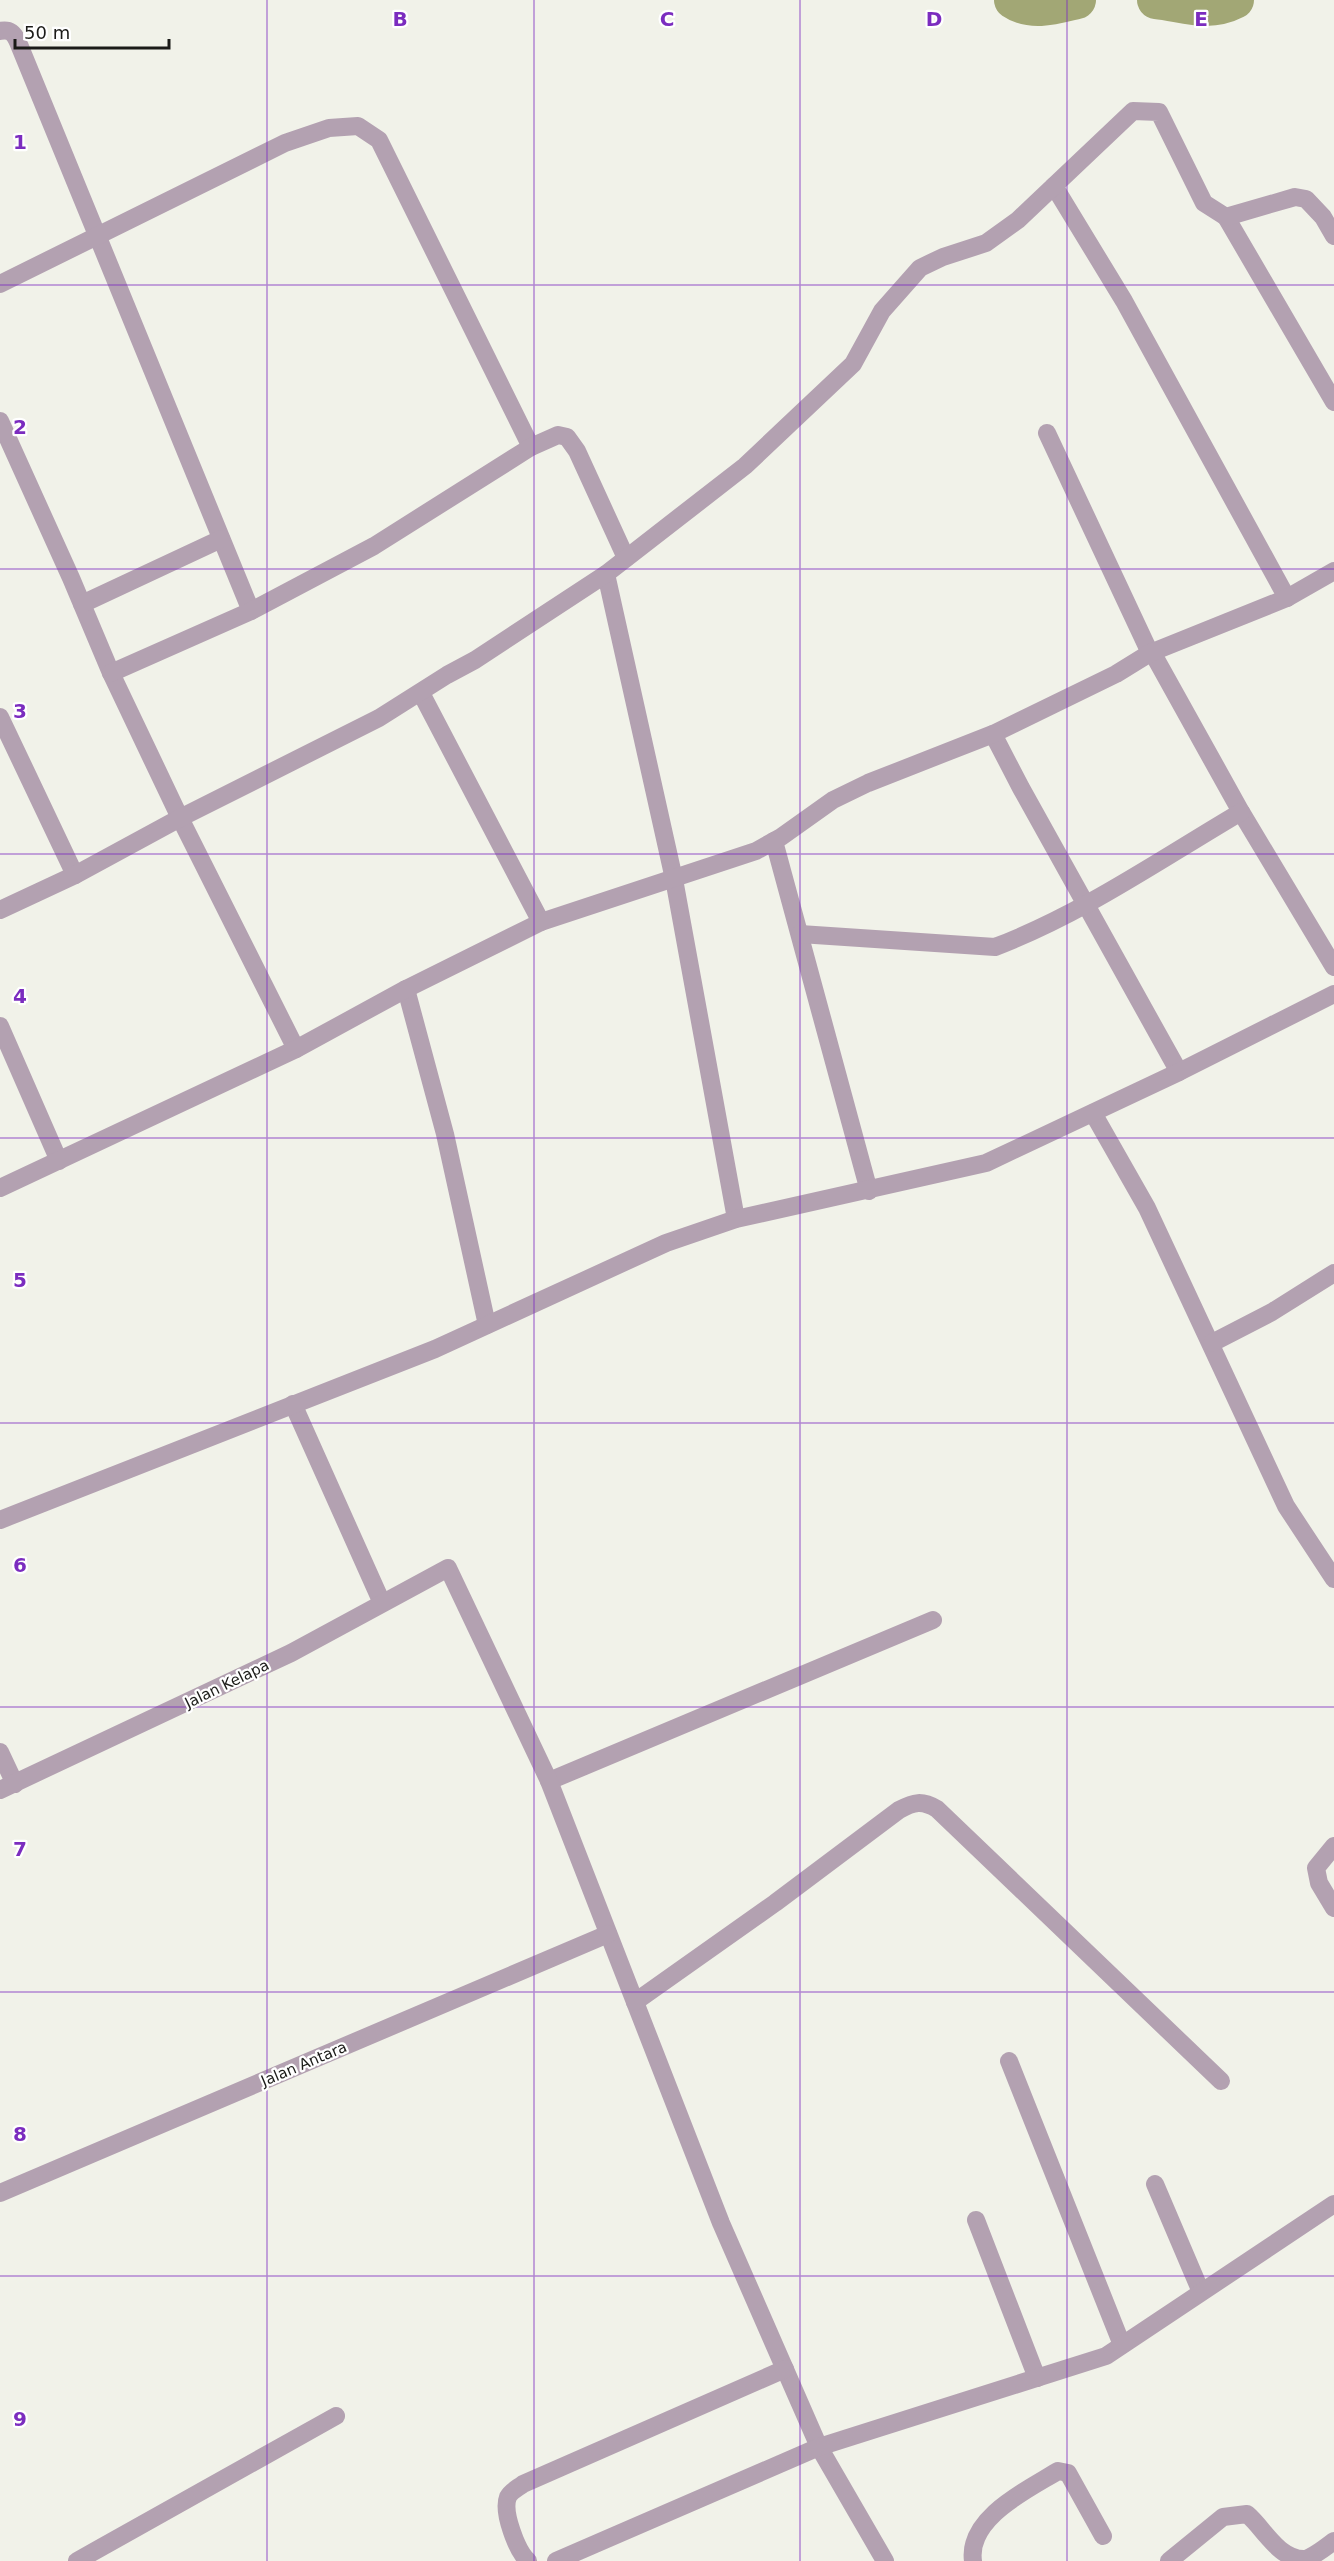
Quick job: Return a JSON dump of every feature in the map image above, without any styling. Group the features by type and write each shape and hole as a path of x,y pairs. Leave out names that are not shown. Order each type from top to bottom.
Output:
{"street":[{"path":"0,31 9,30 15,35 251,611"},
{"path":"0,910 75,875 180,818 353,733 421,693 606,574 736,473 853,364 882,311 920,268 943,257 986,243 1018,219 1133,111 1158,112 1204,203 1226,217 1334,402"},
{"path":"0,284 285,143 329,128 358,126 379,140 531,447"},
{"path":"1054,186 1124,301 1287,598"},
{"path":"1226,217 1295,198 1306,198 1323,217 1334,236"},
{"path":"0,421 111,673 180,818 296,1048"},
{"path":"1047,433 1151,653 1241,812 1334,967"},
{"path":"111,673 251,611 374,546 531,447 558,435 567,437 577,451 626,558"},
{"path":"82,604 221,539"},
{"path":"0,1188 296,1048 406,989 541,922 756,851 833,800 868,783 993,734 1116,674 1151,653 1287,598 1334,571"},
{"path":"606,574 674,879 736,1220"},
{"path":"421,693 541,922"},
{"path":"0,717 75,875"},
{"path":"993,734 1179,1072"},
{"path":"800,934 995,947 1019,938 1086,904 1241,812"},
{"path":"774,841 869,1191"},
{"path":"406,989 445,1134 487,1326"},
{"path":"0,1520 487,1326 666,1243 736,1220 986,1163 1179,1072 1334,994"},
{"path":"0,1026 59,1161"},
{"path":"1093,1113 1147,1208 1212,1343 1244,1418 1286,1506 1334,1579"},
{"path":"1212,1343 1272,1312 1334,1273"},
{"path":"293,1404 382,1604"},
{"name":"Jalan Kelapa","path":"7,1787 218,1688 448,1568 549,1781"},
{"path":"885,2561 819,2447 722,2223 549,1781 933,1620"},
{"path":"0,1752 7,1787"},
{"path":"635,2002 775,1903 898,1810 913,1803 925,1802 937,1809 1221,2081"},
{"path":"1334,1846 1316,1868 1323,1890 1334,1908"},
{"name":"Jalan Antara","path":"0,2193 608,1934"},
{"path":"1009,2061 1122,2345"},
{"path":"1155,2184 1201,2292"},
{"path":"556,2561 819,2447 1106,2356 1334,2204"},
{"path":"976,2220 1037,2378"},
{"path":"528,2561 523,2556 515,2538 506,2507 509,2494 523,2484 785,2369"},
{"path":"78,2561 336,2416"},
{"path":"973,2561 972,2549 994,2512 1058,2471 1068,2473 1103,2536"},
{"path":"1169,2561 1223,2517 1234,2515 1247,2514 1257,2522 1284,2557 1294,2561 1306,2559 1334,2541"}],"waterway":[{"path":"1013,0 1036,7 1053,6 1077,0"},
{"path":"1156,0 1206,7 1235,0"}]}
